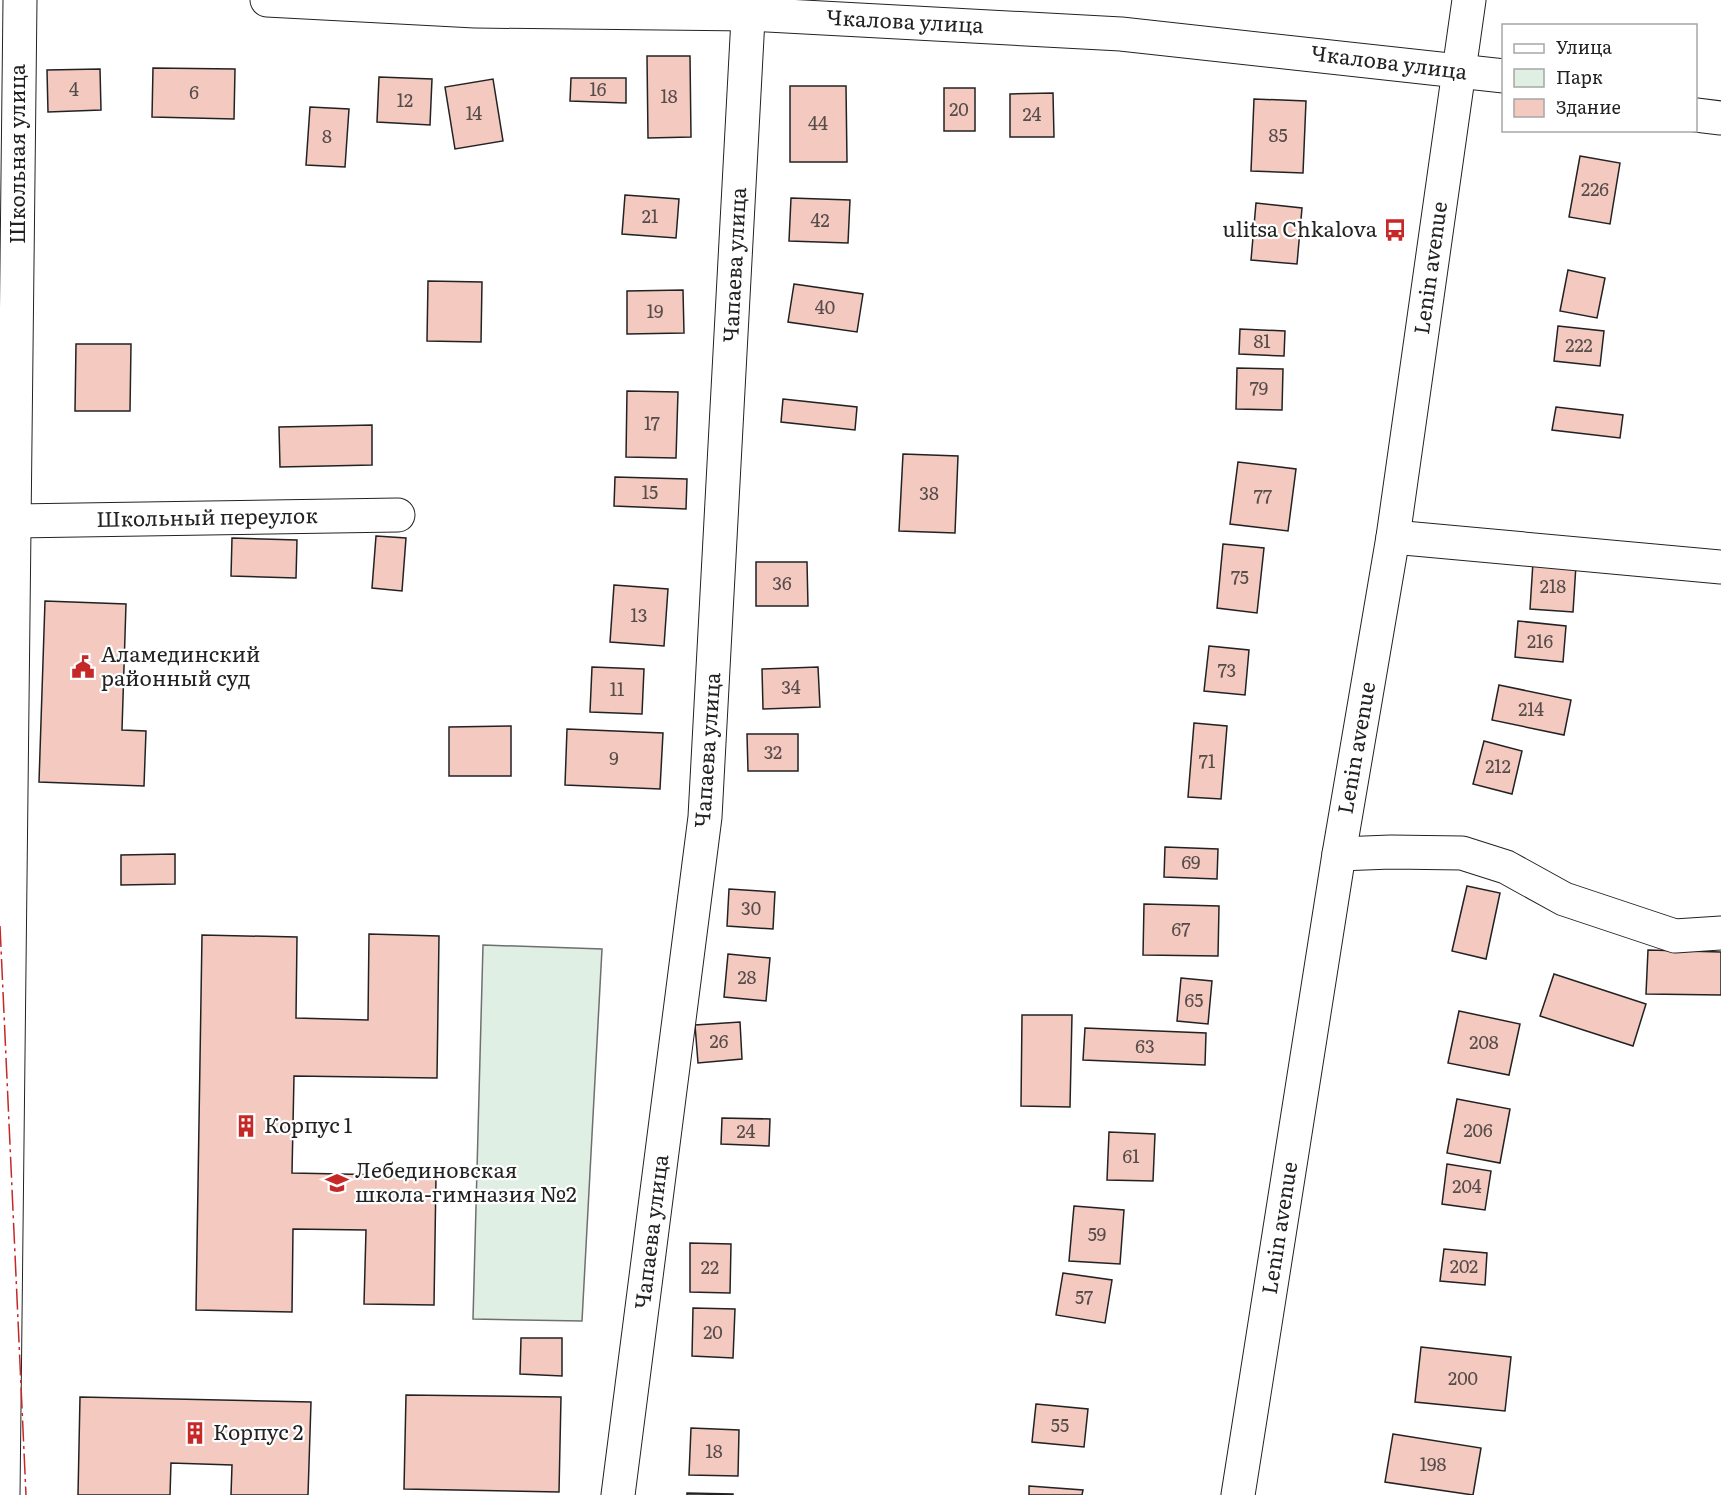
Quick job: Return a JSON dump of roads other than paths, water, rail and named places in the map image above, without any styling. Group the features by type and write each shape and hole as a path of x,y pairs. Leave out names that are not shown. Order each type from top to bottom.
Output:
{"street":[{"name":"Школьная улица","path":"3,1495 20,0"},
{"name":"Чкалова улица","path":"267,0 749,7 1121,34 1502,76"},
{"name":"Lenin avenue","path":"1238,1495 1339,854 1393,537 1469,0"},
{"name":"Чапаева улица","path":"618,1495 705,817 749,7"},
{"path":"1697,115 1721,118"},
{"name":"Школьный переулок","path":"15,521 398,515"},
{"path":"1393,537 1721,567"},
{"path":"1339,854 1462,853 1506,867 1564,899 1675,936 1721,933"}],"place":[{"name":"ulitsa Chkalova","path":"1395,230"},
{"name":"Аламединский районный суд","path":"83,667"},
{"name":"Корпус 1","path":"246,1126"},
{"name":"Лебединовская школа-гимназия №2","path":"337,1183"},
{"name":"Корпус 2","path":"195,1433"}]}
